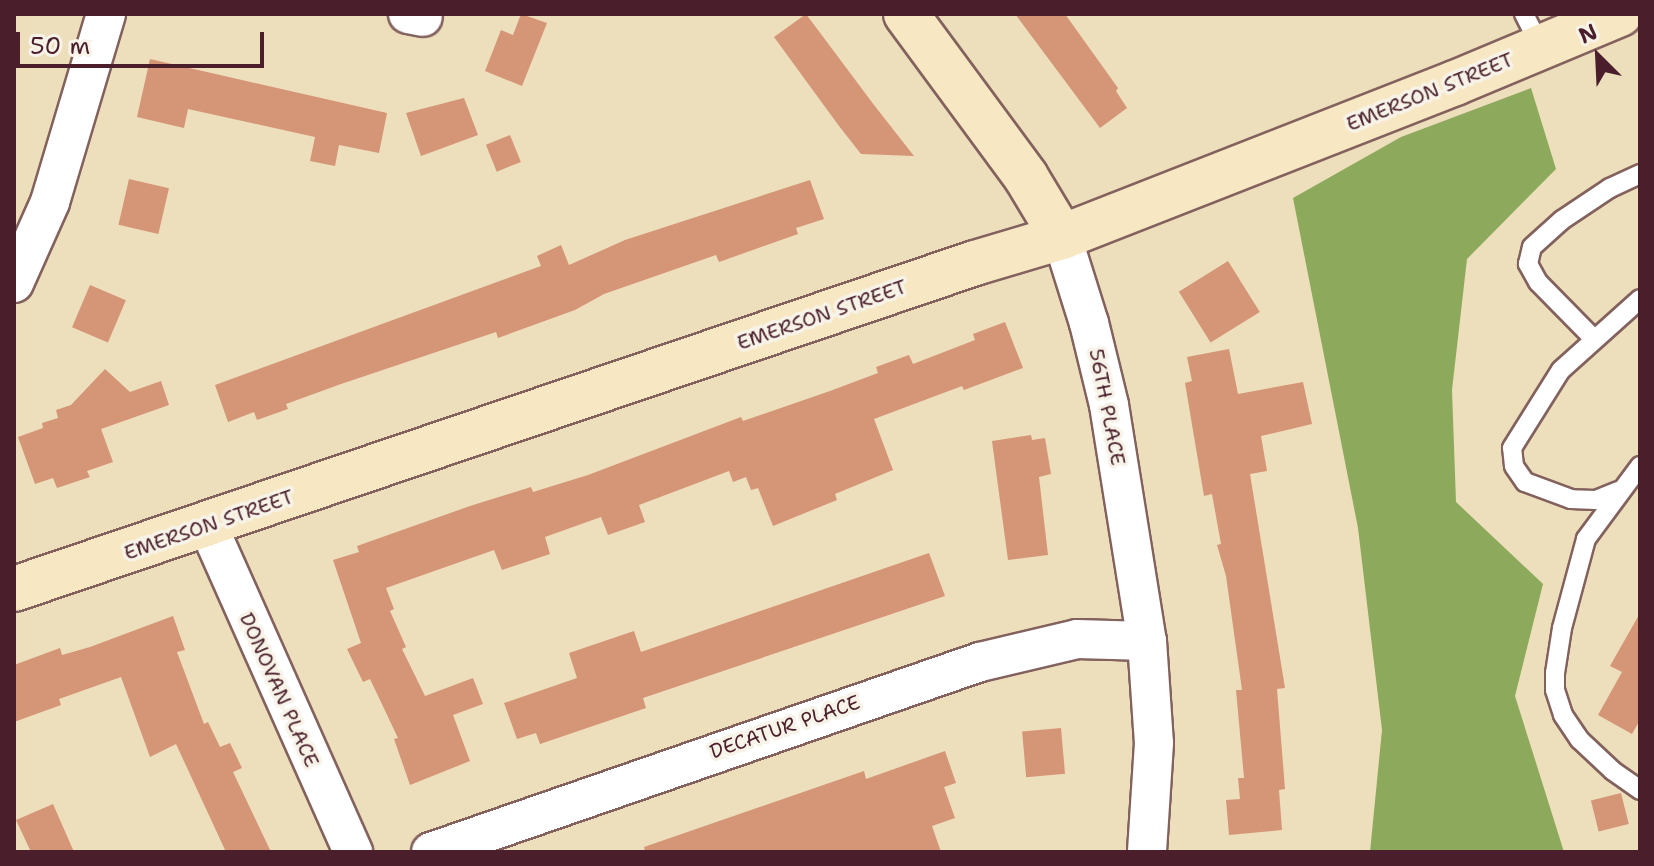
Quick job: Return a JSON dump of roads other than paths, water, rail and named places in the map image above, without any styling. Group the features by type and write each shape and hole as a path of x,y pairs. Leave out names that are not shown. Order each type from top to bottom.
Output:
{"street":[{"path":"14,283 50,202 106,14"},
{"name":"56TH PLACE","path":"906,14 1026,177 1062,237 1089,323 1109,405 1147,641 1154,743 1147,852"},
{"name":"EMERSON STREET","path":"14,589 208,526 975,263 1062,237 1533,31 1620,14"},
{"name":"DONOVAN PLACE","path":"208,526 353,852"},
{"name":"DECATUR PLACE","path":"431,852 980,662 1077,639 1147,641"}],"lane":[{"path":"1594,339 1538,282 1528,264 1532,247 1562,220 1610,188 1640,174"},
{"path":"1620,490 1596,500 1571,499 1525,482 1514,466 1512,448 1561,370 1640,299"},
{"path":"1640,466 1586,539 1562,628 1555,690 1563,715 1580,740 1613,771 1640,790"}]}
